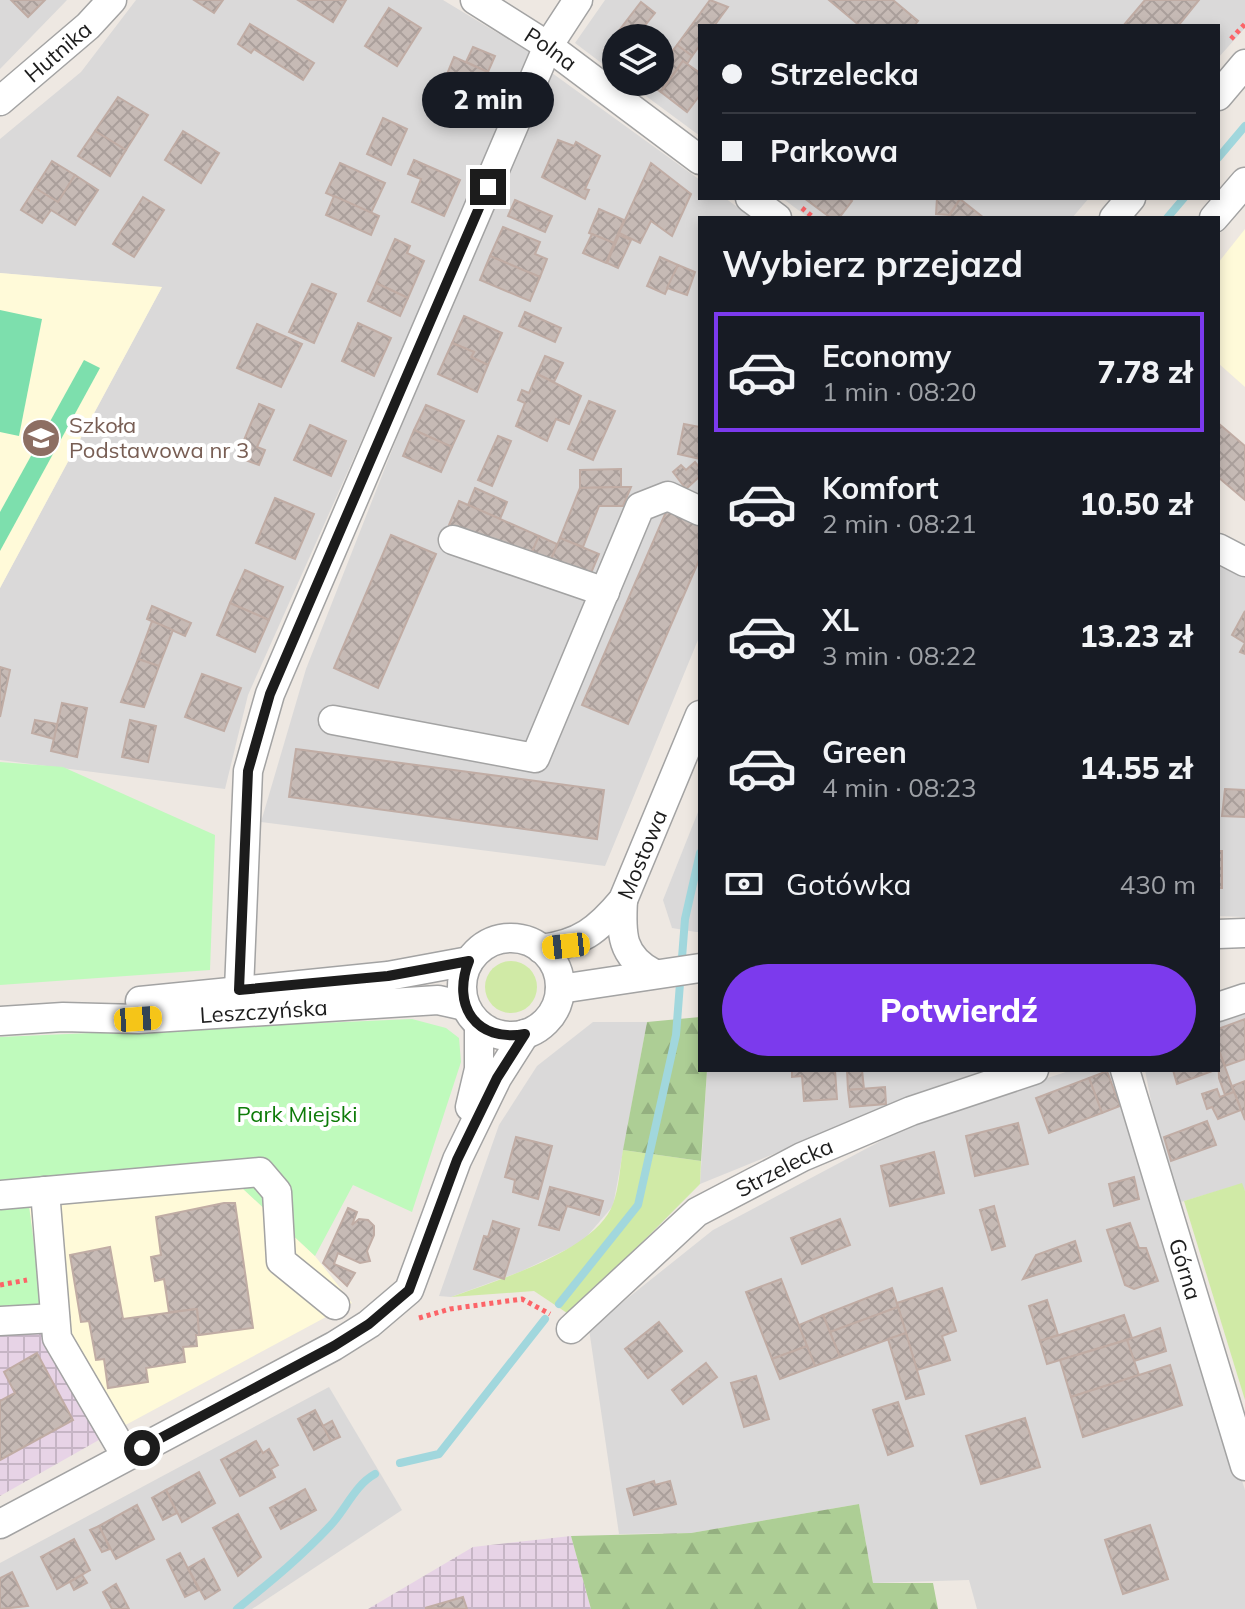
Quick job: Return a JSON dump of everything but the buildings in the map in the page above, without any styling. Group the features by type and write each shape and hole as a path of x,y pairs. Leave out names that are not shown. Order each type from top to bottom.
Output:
{"street":[{"name":"Hutnika","path":"0,101 88,26 112,0"},
{"name":"Polna","path":"475,0 548,46 698,158"},
{"path":"239,990 248,771 265,708 548,46 578,0"},
{"path":"1220,94 1245,64"},
{"path":"1216,216 1245,182"},
{"path":"753,200 774,216"},
{"path":"1116,216 1129,200"},
{"path":"333,720 535,758 640,507 668,496 698,510"},
{"path":"453,540 605,592"},
{"path":"1220,549 1245,562"},
{"name":"Mostowa","path":"541,949 583,940 603,925 623,900 698,720"},
{"path":"623,900 623,943 629,957 653,973"},
{"path":"1220,934 1245,933"},
{"path":"457,1160 479,1069 472,1016 461,991 469,961 494,941 510,938 541,949 552,960 560,989 553,1012 546,1022 525,1034 501,1036 472,1016"},
{"name":"Leszczyńska","path":"63,1017 132,1002 388,976 469,961"},
{"path":"560,989 698,968"},
{"path":"1220,1006 1245,998"},
{"name":"Leszczyńska","path":"0,1021 63,1017 138,1019 438,1000 472,1016"},
{"path":"0,1524 334,1346 369,1324 409,1290 457,1160 497,1078 525,1034"},
{"name":"Strzelecka","path":"571,1329 697,1212 802,1157 911,1111 1028,1072"},
{"name":"Górna","path":"1126,1072 1245,1466"},
{"path":"0,1195 260,1172 277,1192 281,1261 335,1305"},
{"path":"45,1191 57,1338 126,1456"},
{"path":"0,1321 55,1318"}],"shaded area":[{"path":"0,0 67,0 0,69"},
{"path":"136,0 443,0 529,52 448,247 248,695 225,789 0,760 0,588 162,287 0,273 0,139 81,72"},
{"path":"605,0 1245,0 1245,28 1220,56 1220,24 698,24 698,135 646,96 674,96 674,24 602,24 602,63 575,43"},
{"path":"552,73 698,179 698,200 728,200 749,216 698,216 698,640 605,866 261,822 306,669 436,338"},
{"path":"785,200 1087,200 1074,216 806,216"},
{"path":"1245,229 1245,387 1220,365 1220,260"},
{"name":"Szkoła Podstawowa nr 3","path":"0,273 162,287 0,588"},
{"path":"1220,561 1245,574 1245,917 1220,916"},
{"path":"698,812 698,932 672,928 663,900"},
{"path":"1245,1010 1245,1191 1241,1184 1171,1205 1145,1072 1220,1072 1220,1018"},
{"path":"593,1022 647,1022 613,1206 582,1242 522,1271 451,1297 439,1296 499,1125 537,1066"},
{"path":"707,1072 983,1072 955,1080 700,1184"},
{"path":"1066,1072 1114,1072 1245,1490 1245,1609 977,1609 969,1580 873,1583 859,1504 691,1533 619,1534 589,1329 713,1230 924,1118"},
{"path":"241,1187 315,1256 352,1303 120,1428 42,1305 29,1205"},
{"path":"42,1305 120,1428 0,1496 0,1306"},
{"path":"329,1387 402,1510 252,1609 0,1609 0,1563"},
{"path":"571,1536 591,1609 368,1609 473,1547"}],"green space":[{"path":"0,310 42,319 19,436 0,432"},
{"path":"84,360 100,368 0,551 0,512"},
{"path":"0,762 63,767 215,835 210,970 0,985"},
{"path":"511,961 529,969 537,987 529,1005 511,1013 493,1005 485,987 493,969"},
{"path":"698,1017 698,1072 707,1072 701,1161 623,1150 647,1022"},
{"name":"Park Miejski","path":"412,1019 446,1028 459,1038 461,1062 412,1212 353,1185 315,1256 241,1187 29,1206 42,1305 0,1306 0,1037"},
{"path":"623,1150 701,1161 700,1184 570,1315 534,1291 451,1297 542,1262 587,1236 603,1221 613,1204"},
{"path":"1242,1183 1245,1191 1245,1400 1184,1201"},
{"path":"859,1504 873,1583 933,1583 938,1609 591,1609 571,1536 691,1533"}],"waterway":[{"path":"1220,156 1245,126"},
{"path":"1169,216 1182,200"},
{"path":"559,1304 638,1205 676,1035 685,919 698,862"},
{"path":"400,1463 439,1454 545,1319"},
{"path":"237,1609 319,1537 362,1484 375,1474"}],"place":[{"name":"Szkoła Podstawowa nr 3","path":"41,438"}],"route":[{"path":"142,1448 334,1346 369,1324 409,1290 457,1160 497,1078 525,1034 501,1036 490,1032 471,1017 461,991 469,961 388,976 239,990 248,771 256,736 270,694 488,187"}]}
